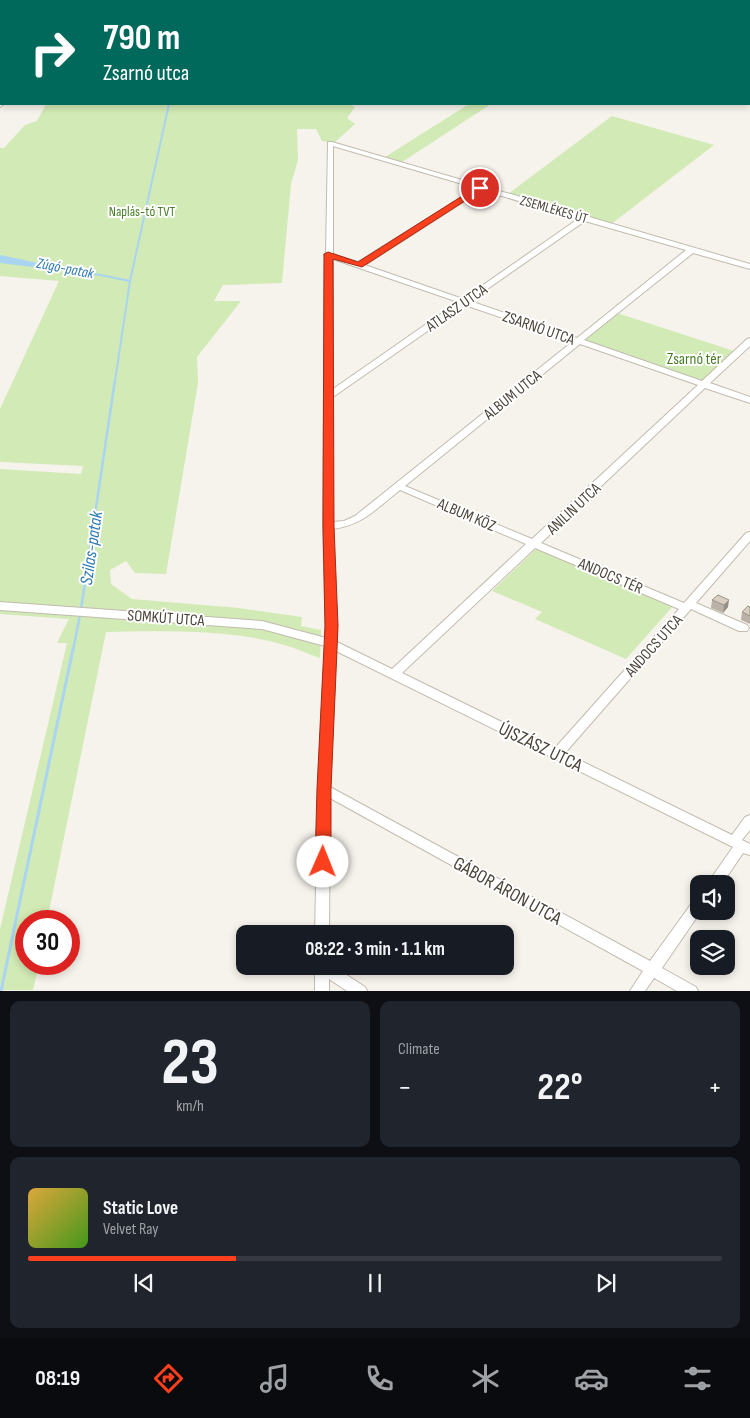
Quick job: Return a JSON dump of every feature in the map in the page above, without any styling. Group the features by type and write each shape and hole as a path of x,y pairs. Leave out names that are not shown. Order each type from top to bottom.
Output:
{"street":[{"name":"ZSEMLÉKES ÚT","path":"328,254 330,144 750,267"},
{"path":"359,265 480,188"},
{"name":"ATLASZ UTCA","path":"329,396 584,218"},
{"name":"ALBUM UTCA","path":"328,526 353,522 691,250"},
{"path":"322,925 324,789 332,621 328,526 328,254"},
{"name":"ZSARNÓ UTCA","path":"328,254 750,400"},
{"name":"ANILIN UTCA","path":"394,673 536,543 750,341"},
{"name":"ALBUM KÖZ","path":"398,486 536,543"},
{"name":"ANDOCS UTCA","path":"557,754 750,535"},
{"name":"ANDOCS TÉR","path":"536,543 688,606"},
{"name":"SOMKÚT UTCA","path":"0,606 262,625 330,643"},
{"path":"688,606 743,628"},
{"name":"ÚJSZÁSZ UTCA","path":"330,643 742,846"},
{"name":"GÁBOR ÁRON UTCA","path":"324,789 691,990"},
{"path":"721,875 742,846 750,820"},
{"path":"637,990 690,916"},
{"path":"322,975 322,990"},
{"path":"335,975 360,990"}],"green space":[{"name":"Naplás-tó TVT","path":"45,105 351,105 355,107 347,118 355,124 334,143 322,141 316,129 297,129 298,160 291,184 282,283 223,285 214,301 241,301 197,357 198,383 166,574 135,573 126,561 110,570 111,584 132,599 239,608 302,617 301,626 321,630 320,658 288,646 242,636 196,632 106,632 49,910 15,910 15,975 36,975 33,990 0,990 0,929 67,643 57,643 69,619 0,614 0,469 81,474 83,466 0,462 0,409 59,281 0,276 0,148 4,148 25,125 37,121"},
{"path":"467,105 489,105 402,162 385,157"},
{"path":"612,116 714,145 610,225 508,194"},
{"name":"Zsarnó tér","path":"617,313 734,351 702,381 585,340"},
{"path":"538,547 674,605 626,659 535,619 542,612 492,591"}],"water":[{"path":"0,255 67,269 65,271 0,263"}],"building":[{"path":"718,595 729,600 724,605 712,600"},
{"path":"748,606 750,607 750,616 742,612"}],"waterway":[{"name":"Szilas-patak","path":"130,281 169,105"},
{"name":"Zúgó-patak","path":"65,268 130,281"},
{"name":"Szilas-patak","path":"115,381 130,281"},
{"name":"Szilas-patak","path":"81,609 115,380"},
{"name":"Szilas-patak","path":"73,650 80,615"},
{"name":"Szilas-patak","path":"1,991 73,649"}],"route":[{"path":"323,862 324,789 330,634 332,626 328,526 328,254 359,265 480,188"}]}
